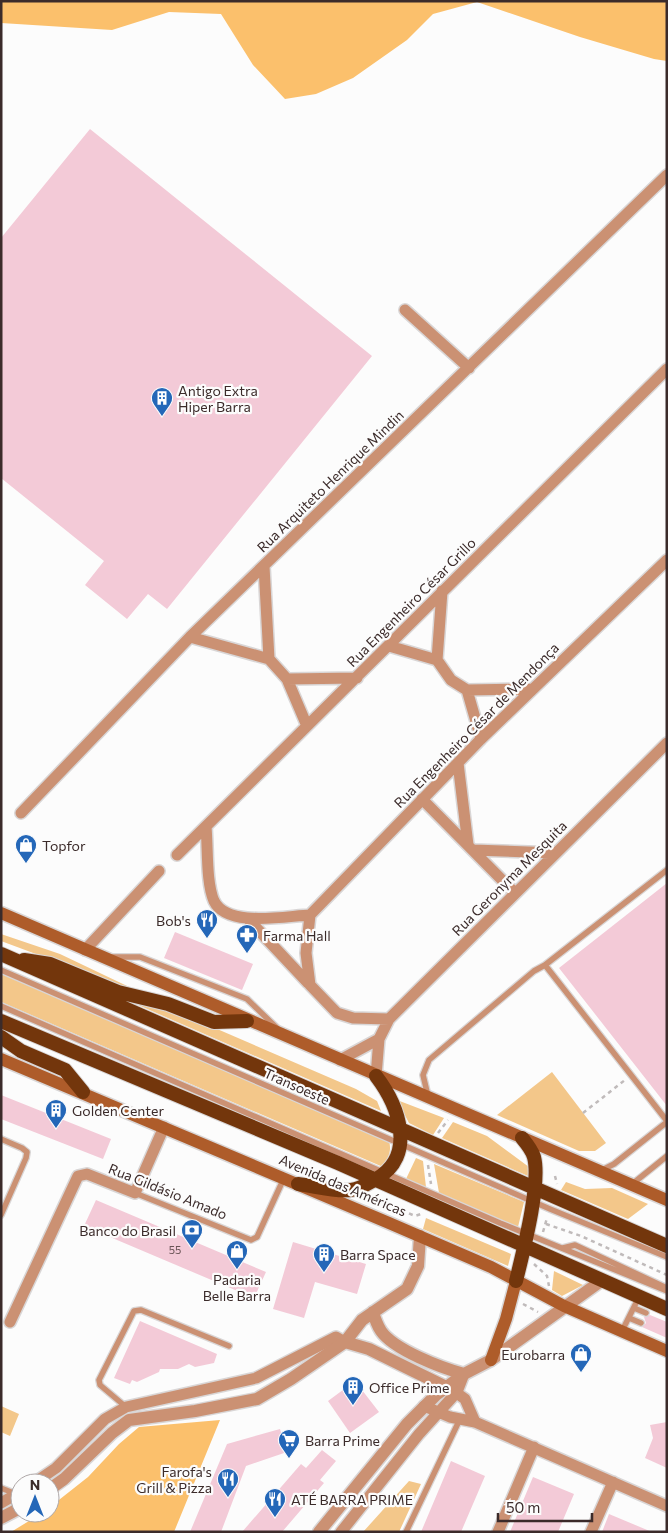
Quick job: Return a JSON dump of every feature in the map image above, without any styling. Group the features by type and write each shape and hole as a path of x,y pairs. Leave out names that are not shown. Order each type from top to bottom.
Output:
{"highway":[{"path":"1,954 399,1130 533,1195 667,1246"},
{"path":"17,961 42,961 118,992 168,1004 214,1022 247,1021"},
{"name":"Avenida das Américas","path":"1,1020 380,1177 525,1240 601,1281 636,1303 667,1309"},
{"path":"1,1037 21,1051 66,1070 82,1092"},
{"path":"298,1184 351,1190 380,1177 399,1157 401,1145 394,1108 386,1090 376,1076"},
{"path":"516,1281 533,1195 534,1156 522,1138"}],"main road":[{"path":"1,914 667,1200"},
{"name":"Avenida das Américas","path":"1,1059 420,1236 564,1306 667,1352"},
{"path":"490,1360 506,1319 516,1281"}],"street":[{"name":"Rua Arquiteto Henrique Mindin","path":"21,813 190,637 667,175"},
{"path":"405,310 469,368"},
{"name":"Rua Engenheiro César Grillo","path":"177,855 667,369"},
{"name":"Rua Engenheiro César de Mendonça","path":"310,915 480,739 667,560"},
{"path":"264,566 269,659"},
{"path":"437,660 442,591"},
{"path":"190,637 269,659 287,679 307,726"},
{"path":"389,646 437,660 451,680 467,690 533,689"},
{"path":"287,679 357,678"},
{"path":"467,690 480,739"},
{"name":"Rua Geronyma Mesquita","path":"376,1076 379,1039 389,1019 667,743"},
{"path":"458,763 471,847"},
{"path":"422,799 515,892"},
{"path":"206,827 211,890 215,902 224,912 248,919 310,915 306,953 310,984"},
{"path":"471,847 556,853"},
{"path":"85,950 159,871"},
{"path":"248,919 337,1013 353,1018 389,1019"},
{"path":"340,1060 379,1039"},
{"path":"135,1193 164,1127"},
{"name":"Rua Gildásio Amado","path":"10,1322 78,1176 86,1174 135,1193"},
{"path":"60,1483 112,1433 129,1420 194,1411 256,1399 345,1342 362,1320 406,1289 414,1278 418,1266 420,1236"},
{"path":"341,1532 438,1413 451,1389 464,1374 490,1360 601,1281"},
{"path":"373,1312 381,1332 393,1342 430,1361 464,1374"},
{"path":"49,1473 105,1419 126,1407 256,1378 336,1336 345,1342 368,1349 451,1389 465,1399 475,1422"},
{"path":"319,1532 424,1406 451,1389"},
{"path":"424,1406 438,1413 475,1422 534,1446 667,1506"},
{"path":"498,1532 534,1446"},
{"path":"591,1532 613,1482"}],"lane":[{"path":"429,1098 423,1075 429,1060 534,972 545,966 667,870"},
{"path":"103,958 140,957 246,999 288,1038"},
{"path":"545,966 667,1121 614,1164 600,1171"},
{"name":"Transoeste","path":"1,970 401,1145 533,1195 584,1223 667,1260"},
{"path":"1,1006 380,1177"},
{"path":"1,1139 22,1148 26,1152 26,1158 1,1215"},
{"path":"630,1185 667,1156"},
{"name":"Rua Gildásio Amado","path":"135,1193 247,1240 257,1237 284,1178"},
{"name":"Transoeste","path":"584,1223 667,1256"},
{"path":"525,1240 563,1248 575,1244 667,1289"},
{"path":"622,1332 636,1303 646,1313"},
{"path":"126,1407 100,1385 99,1380 134,1311 141,1310 229,1346"},
{"path":"629,1318 641,1323"},
{"path":"406,1532 460,1419"}],"path":[{"path":"583,1113 631,1075"},
{"path":"437,1134 448,1120"},
{"path":"427,1161 432,1188"},
{"path":"555,1176 558,1187"},
{"path":"393,1213 396,1210 414,1216 422,1213"},
{"path":"542,1236 549,1213"},
{"path":"546,1224 581,1236 666,1275"},
{"path":"534,1264 548,1276 548,1287"},
{"path":"519,1302 539,1313"}],"shaded area":[{"path":"1,1 667,1 667,61 654,59 580,37 477,2 433,14 407,40 353,78 316,94 285,99 253,65 221,14 169,12 112,30 1,23"},
{"path":"1,934 60,954 146,995 116,988 52,960 1,941"},
{"path":"1,971 389,1141 390,1151 383,1167 1,1002"},
{"path":"129,1001 187,1016 356,1089 377,1101 381,1111"},
{"path":"552,1072 606,1143 595,1151 579,1151 497,1115"},
{"path":"397,1100 444,1118 433,1135 409,1123"},
{"path":"453,1122 487,1136 529,1167 528,1176 442,1138"},
{"path":"416,1158 423,1161 426,1187 406,1179"},
{"path":"434,1164 524,1202 518,1227 439,1193"},
{"path":"566,1182 585,1189 612,1188 648,1204 628,1219 561,1190"},
{"path":"426,1218 511,1254 508,1266 423,1229"},
{"path":"554,1271 583,1285 562,1296 552,1290"},
{"path":"1,1406 19,1414 10,1436 1,1432"},
{"path":"220,1420 174,1532 11,1532 26,1523 60,1523 60,1499 88,1477 119,1444 139,1427"},
{"path":"409,1481 421,1484 399,1532 363,1532"}],"building":[{"name":"Antigo Extra Hiper Barra","path":"90,129 372,356 167,609 148,594 127,619 85,585 104,561 1,478 1,238"},
{"path":"667,883 667,1106 559,968"},
{"path":"175,932 253,964 242,990 164,958"},
{"name":"Golden Center","path":"1,1095 111,1139 103,1159 1,1119"},
{"path":"96,1200 266,1272 254,1298 84,1226"},
{"name":"Barra Space","path":"293,1242 366,1264 357,1294 315,1282 304,1318 273,1309"},
{"path":"650,1315 667,1322 667,1338 642,1327 646,1323 644,1317"},
{"path":"140,1321 217,1354 214,1363 195,1367 189,1364 178,1369 160,1369 159,1372 137,1382 132,1380 130,1384 114,1378"},
{"name":"Office Prime","path":"355,1381 379,1412 350,1433 328,1401"},
{"path":"667,1422 667,1468 645,1458 653,1438 650,1425"},
{"path":"280,1429 287,1452 246,1466 221,1532 190,1532 227,1444"},
{"path":"322,1450 336,1461 320,1480 324,1483 282,1532 242,1532 301,1464 306,1468"},
{"path":"451,1461 485,1476 461,1532 421,1532"},
{"path":"533,1477 574,1494 558,1532 510,1532"},
{"path":"609,1514 652,1532 602,1532"}],"place":[{"name":"Antigo Extra Hiper Barra","path":"162,417"},
{"name":"Topfor","path":"26,864"},
{"name":"Bob's","path":"207,939"},
{"name":"Farma Hall","path":"247,954"},
{"name":"Golden Center","path":"56,1129"},
{"name":"Banco do Brasil","path":"192,1249"},
{"name":"Padaria Belle Barra","path":"237,1270"},
{"name":"Barra Space","path":"324,1273"},
{"name":"Eurobarra","path":"581,1373"},
{"name":"Office Prime","path":"353,1406"},
{"name":"Barra Prime","path":"289,1459"},
{"name":"Farofa's Grill & Pizza","path":"228,1498"},
{"name":"ATÉ BARRA PRIME","path":"275,1518"}]}
